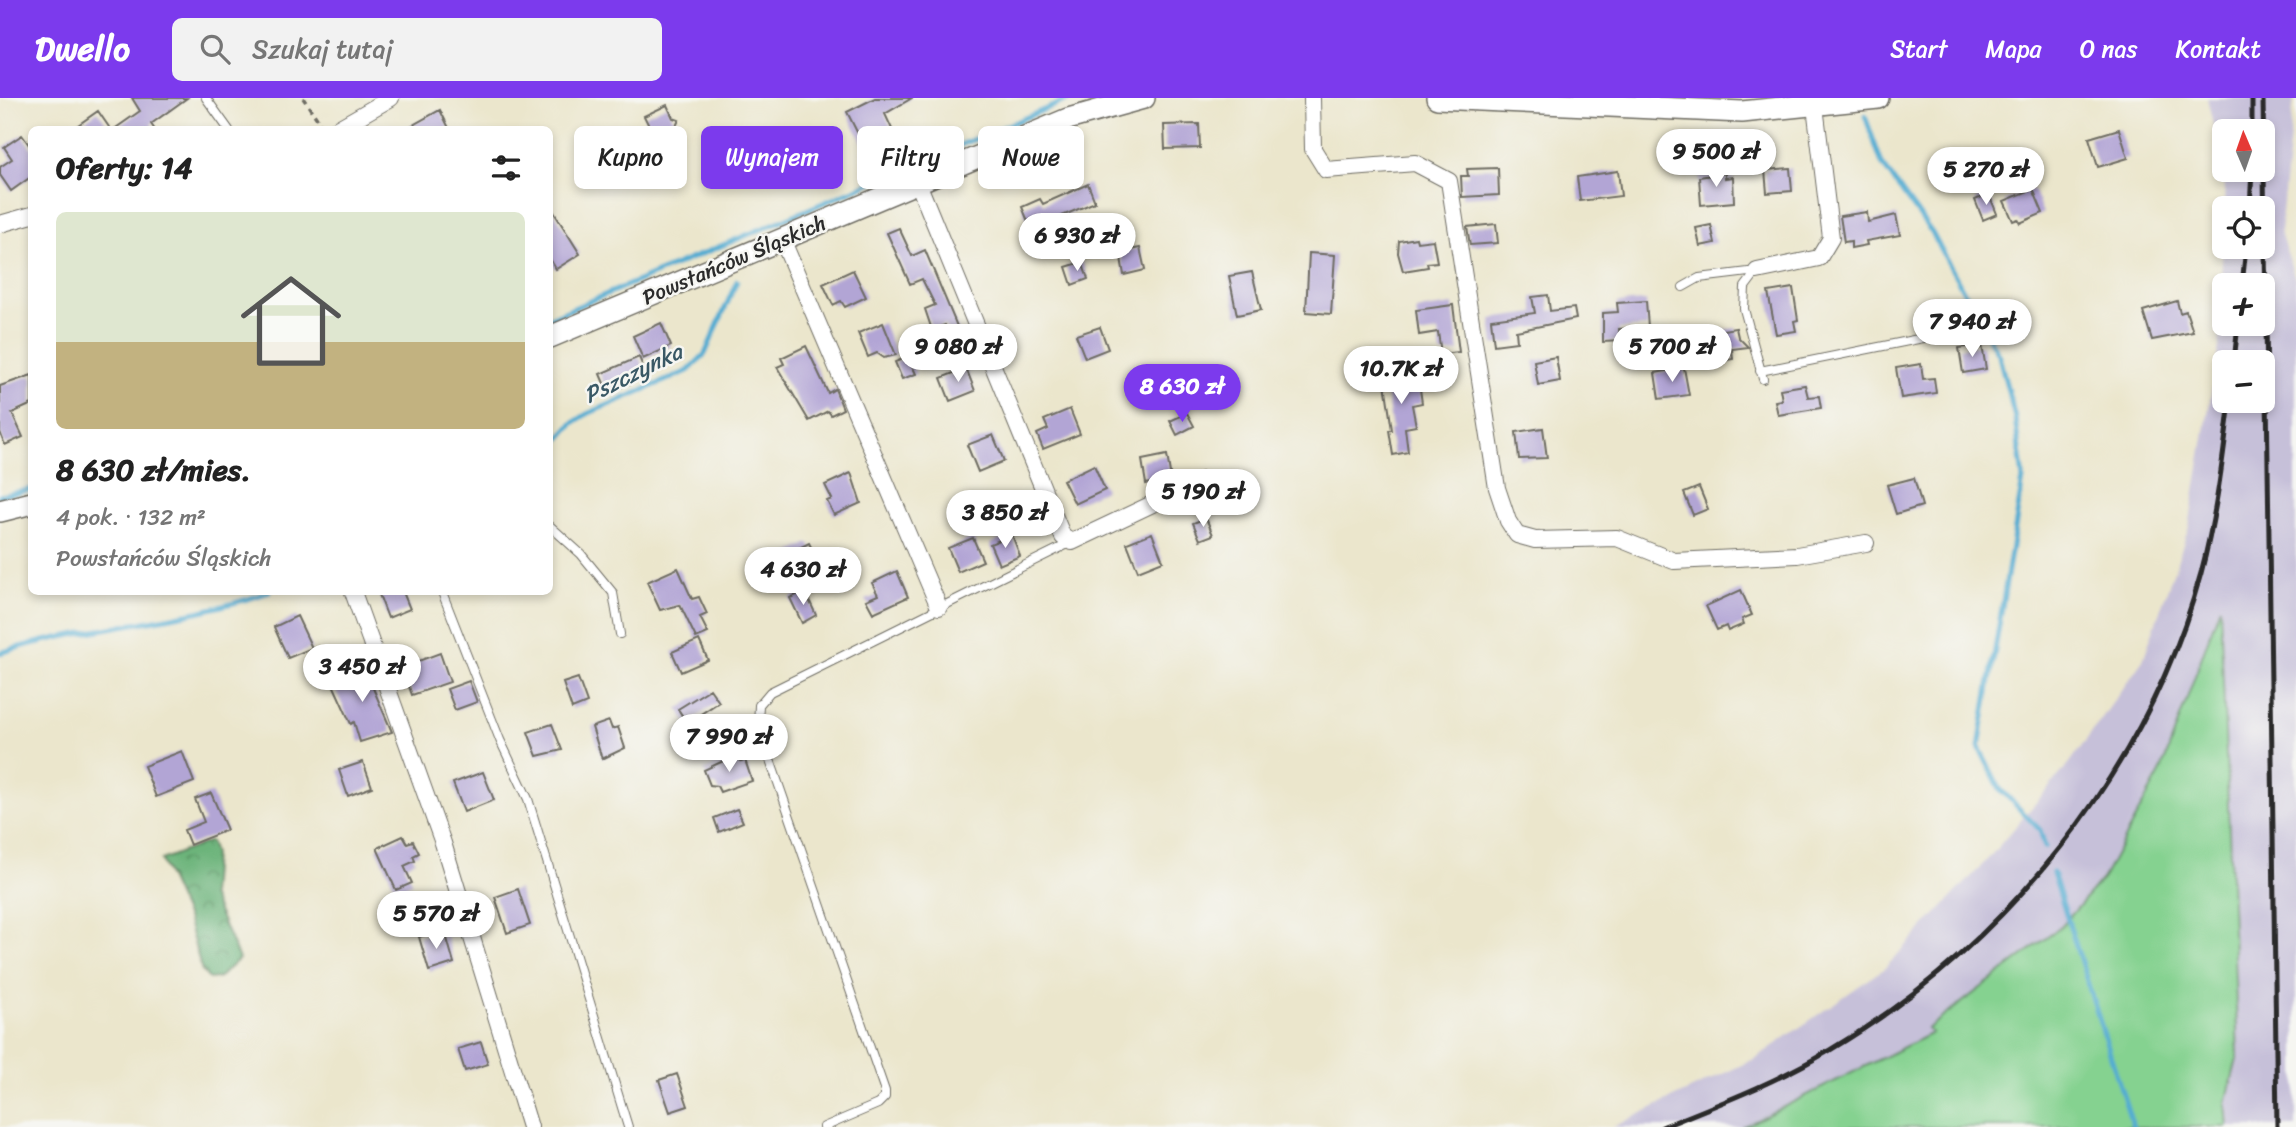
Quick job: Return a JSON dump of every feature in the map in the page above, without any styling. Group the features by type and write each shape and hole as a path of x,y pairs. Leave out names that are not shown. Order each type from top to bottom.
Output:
{"street":[{"path":"342,126 391,98"},
{"path":"1312,98 1312,149 1326,170 1415,163 1449,181 1497,488 1508,521 1517,535 1535,540 1617,538 1674,561 1797,555 1866,543"},
{"path":"1437,98 1742,112 1878,98"},
{"name":"Powstańców Śląskich","path":"964,163 1068,119 1137,99"},
{"path":"1757,271 1819,258 1831,238 1815,106"},
{"name":"Powstańców Śląskich","path":"553,336 903,189"},
{"path":"920,189 1063,537 1072,542 1203,480"},
{"path":"0,224 28,216"},
{"path":"782,239 939,607"},
{"path":"0,511 28,504"},
{"path":"354,595 443,843 530,1127"}],"lane":[{"path":"206,98 226,126"},
{"path":"1683,287 1699,278 1757,271"},
{"path":"1757,271 1745,287 1744,309 1761,375 1938,335"},
{"path":"553,529 581,554 614,593 620,634"},
{"path":"824,1127 878,1104 885,1097 885,1091 758,725 759,705 770,692 1072,542"},
{"path":"443,595 500,740 528,799 628,1127"}],"path":[{"path":"303,98 319,126"}],"shaded area":[{"path":"2207,98 2294,98 2280,232 2296,281 2296,1127 2228,1127 2226,1103 2238,1055 2220,608 2161,771 2103,878 2062,926 1928,1029 1933,1033 1743,1127 1613,1127 1756,1058 1886,967 1987,860 2069,764 2143,660 2189,527 2212,389 2212,413 2275,413 2275,350 2218,350 2219,336 2275,336 2275,273 2222,273 2222,259 2275,259 2275,196 2224,196 2225,182 2275,182 2275,119 2212,120"}],"green space":[{"path":"2220,606 2238,1055 2226,1103 2228,1127 1743,1127 1932,1033 1927,1029 2062,926 2103,878 2161,771"},
{"path":"210,841 214,854 211,895 239,959 218,978 209,979 202,971 187,918 161,860"}],"building":[{"path":"132,98 187,98 151,124 152,126 119,126 140,111"},
{"path":"875,98 912,98 885,114 891,126 857,126 857,132 847,112"},
{"path":"667,105 673,118 679,120 676,126 649,126 644,116"},
{"path":"440,110 448,126 411,126"},
{"path":"98,111 108,126 77,126"},
{"path":"1199,124 1200,148 1165,149 1164,125"},
{"path":"2119,129 2128,158 2098,167 2089,138"},
{"path":"22,135 28,143 28,179 11,191 0,175 0,167 12,159 4,147"},
{"path":"1498,168 1499,195 1462,197 1461,176 1468,176 1467,169"},
{"path":"1790,168 1792,191 1767,193 1765,170"},
{"path":"1618,171 1621,196 1580,201 1577,177"},
{"path":"1725,173 1725,178 1733,177 1734,202 1701,205 1699,177"},
{"path":"1088,184 1095,202 1062,216 1066,225 1041,236 1036,224 1030,226 1022,207 1040,199 1043,204 1077,189 1084,189"},
{"path":"2033,189 2043,213 2020,223 2018,219 2013,221 2004,201"},
{"path":"1989,194 1997,214 1983,220 1975,200"},
{"path":"553,211 580,254 556,269 553,264"},
{"path":"1867,212 1868,222 1896,215 1900,235 1866,241 1867,245 1851,248 1851,241 1844,242 1840,216"},
{"path":"1496,224 1498,243 1470,245 1467,227"},
{"path":"1711,225 1715,243 1700,246 1696,228"},
{"path":"899,228 912,256 925,250 959,331 950,335 945,325 932,330 925,309 935,305 922,279 910,284 887,233"},
{"path":"1416,238 1417,242 1433,240 1437,262 1427,263 1428,267 1403,271 1398,253 1399,241"},
{"path":"1140,248 1145,270 1124,275 1120,252"},
{"path":"1309,253 1335,255 1331,314 1306,312"},
{"path":"1082,262 1088,279 1072,285 1066,267"},
{"path":"853,270 866,297 845,307 841,301 833,305 823,284"},
{"path":"1252,272 1261,310 1237,315 1229,276"},
{"path":"1793,288 1798,320 1794,321 1796,331 1776,334 1768,292"},
{"path":"1548,295 1550,311 1574,308 1576,319 1516,331 1517,342 1494,345 1491,319 1535,313 1532,297"},
{"path":"1646,301 1648,327 1619,329 1620,341 1603,342 1603,313 1618,312 1617,303"},
{"path":"2177,301 2180,313 2186,311 2193,332 2152,340 2143,311"},
{"path":"1453,305 1459,352 1441,354 1438,332 1419,335 1416,310"},
{"path":"661,323 671,346 643,359 633,336"},
{"path":"883,323 896,355 884,358 877,353 868,357 858,333"},
{"path":"1100,327 1108,349 1085,358 1076,335"},
{"path":"1736,328 1738,337 1748,347 1732,349 1733,359 1716,362 1711,332"},
{"path":"1982,345 1986,369 1963,373 1959,348"},
{"path":"806,346 828,393 835,389 843,409 831,415 828,411 809,421 777,367 784,364 781,358"},
{"path":"639,357 647,376 608,393 600,374"},
{"path":"908,357 916,374 902,379 895,362"},
{"path":"1556,357 1560,381 1538,385 1534,361"},
{"path":"1921,364 1923,379 1934,378 1936,393 1901,398 1896,368"},
{"path":"1406,366 1409,383 1419,382 1422,403 1412,405 1416,426 1405,428 1408,452 1393,455 1383,370"},
{"path":"966,368 975,391 950,401 941,378"},
{"path":"1684,368 1689,395 1659,399 1655,373"},
{"path":"28,376 28,406 12,413 23,437 5,445 0,432 0,386"},
{"path":"1805,385 1808,397 1819,396 1821,408 1778,415 1775,401 1782,400 1780,389"},
{"path":"1070,409 1080,434 1043,449 1037,434 1048,429 1044,420"},
{"path":"1187,413 1194,426 1177,435 1170,421"},
{"path":"1543,428 1547,458 1519,459 1516,432"},
{"path":"993,435 1004,461 978,472 967,445"},
{"path":"1167,455 1171,479 1146,484 1142,460"},
{"path":"1094,465 1105,490 1075,504 1063,480"},
{"path":"851,473 861,503 834,515 827,501 832,499 825,485"},
{"path":"1914,478 1922,506 1896,514 1887,485"},
{"path":"1699,487 1708,509 1693,515 1684,493"},
{"path":"1020,496 1030,519 1005,530 995,506"},
{"path":"1206,518 1213,535 1200,540 1193,523"},
{"path":"1152,533 1163,561 1138,571 1127,543"},
{"path":"1012,535 1020,556 999,565 990,544"},
{"path":"973,538 983,561 958,572 948,548"},
{"path":"809,543 821,567 814,570 817,576 798,585 783,556"},
{"path":"678,568 692,599 699,597 707,614 700,617 708,633 696,638 680,605 660,610 647,582"},
{"path":"897,571 908,597 873,613 866,600 878,595 872,583"},
{"path":"1741,590 1752,615 1742,619 1744,624 1728,631 1726,626 1717,630 1706,606"},
{"path":"805,591 816,615 802,623 790,598"},
{"path":"379,595 404,595 410,609 388,618"},
{"path":"297,616 312,648 288,658 274,627"},
{"path":"699,640 708,660 681,672 672,652"},
{"path":"440,653 450,682 412,695 402,667"},
{"path":"363,665 392,732 360,742 354,722 351,724 331,680"},
{"path":"578,678 587,703 572,709 563,683"},
{"path":"469,681 477,702 455,710 447,689"},
{"path":"710,689 719,702 687,723 678,709"},
{"path":"609,721 612,729 618,727 625,748 602,759 592,727"},
{"path":"552,724 562,750 537,756 528,732"},
{"path":"182,751 194,782 156,797 144,766"},
{"path":"738,754 741,761 745,760 752,781 720,792 717,786 710,785 704,770"},
{"path":"363,762 372,787 348,796 339,770"},
{"path":"483,772 494,800 464,812 453,783"},
{"path":"211,793 227,830 190,845 184,830 204,822 195,799"},
{"path":"737,809 743,822 719,832 714,818"},
{"path":"403,836 407,843 413,841 419,853 413,856 415,861 404,866 412,883 396,890 377,848"},
{"path":"518,889 530,925 507,933 495,897"},
{"path":"437,931 439,937 446,935 454,963 429,971 419,937"},
{"path":"481,1042 488,1064 465,1071 458,1049"},
{"path":"677,1074 688,1106 670,1112 659,1080"}],"waterway":[{"name":"Pszczynka","path":"553,317 1072,98"},
{"path":"1865,116 1882,164 1932,233 1999,356 2015,418 2023,479 1979,747 2000,789 2040,830 2045,847"},
{"name":"Pszczynka","path":"553,446 573,423 587,414 688,371 705,354 737,281"},
{"path":"0,496 28,490"},
{"name":"Pszczynka","path":"0,653 67,636 203,611 259,595"},
{"path":"2053,873 2133,1127"}],"railway":[{"path":"2252,98 2252,119"},
{"path":"2263,98 2277,1127"},
{"path":"2251,182 2251,196"},
{"path":"2243,273 2245,259"},
{"path":"2235,350 2237,336"},
{"path":"1662,1127 1789,1072 1830,1050 1894,1008 1954,959 2010,906 2061,847 2106,784 2145,716 2177,646 2201,573 2211,530 2228,413"}]}
